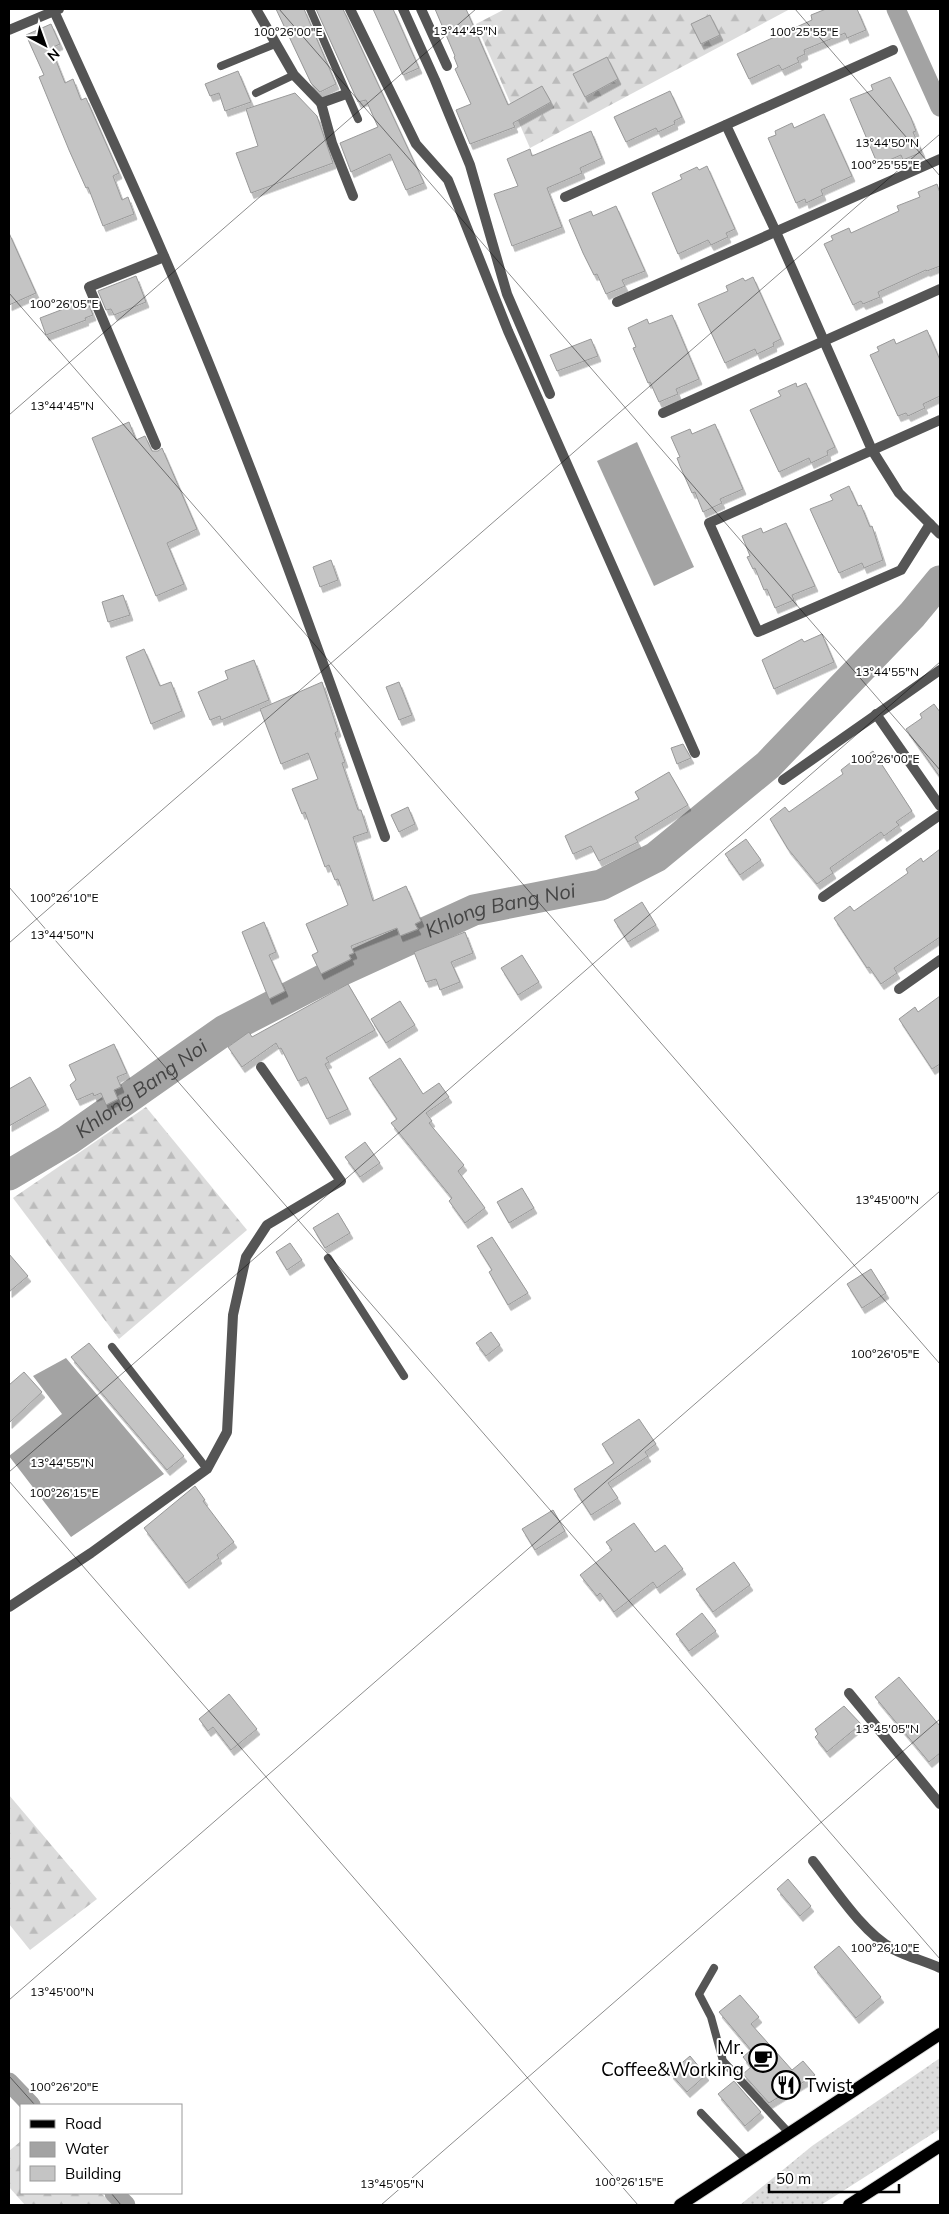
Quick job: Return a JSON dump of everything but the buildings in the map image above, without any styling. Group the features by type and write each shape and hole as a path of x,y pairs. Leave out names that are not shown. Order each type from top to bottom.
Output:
{"main road":[{"path":"680,2205 940,2034"},
{"path":"850,2205 940,2146"}],"street":[{"path":"256,9 294,74 321,103 332,143 353,196"},
{"path":"350,9 416,144 448,180 508,331 695,753"},
{"path":"403,9 470,165 508,294 550,394"},
{"path":"422,9 447,66"},
{"path":"9,30 57,10 164,257 320,652 385,837"},
{"path":"565,197 893,50"},
{"path":"321,103 346,94"},
{"path":"726,125 776,232 872,450 899,493 940,534"},
{"path":"617,302 940,159"},
{"path":"156,445 89,287 164,257"},
{"path":"663,413 940,289"},
{"path":"930,524 901,570 758,632 709,523 940,420"},
{"path":"784,780 940,670"},
{"path":"876,714 940,806"},
{"path":"823,897 940,815"},
{"path":"899,989 940,960"},
{"path":"9,1607 91,1554 207,1469 227,1432 233,1316 246,1257 267,1225 341,1181 261,1067"},
{"path":"850,1693 940,1804"},
{"path":"812,1861 866,1927 879,1940 894,1950 940,1968"}],"lane":[{"path":"310,9 358,119"},
{"path":"221,66 275,44"},
{"path":"256,92 294,74"},
{"path":"328,1258 404,1376"},
{"path":"112,1347 207,1469"},
{"path":"714,1968 698,1994 711,2017 723,2061 788,2133"},
{"path":"702,2112 748,2161"}],"green space":[{"path":"505,9 790,9 530,148 476,24"},
{"path":"146,1107 247,1230 119,1339 13,1198"},
{"path":"9,1795 97,1899 30,1950 9,1924"},
{"path":"940,2058 940,2129 821,2205 740,2205 812,2146"},
{"path":"20,2142 20,2194 102,2194 113,2205 25,2205 9,2187 9,2151"}],"water":[{"path":"637,442 694,567 654,586 597,461"},
{"path":"66,1358 164,1474 71,1537 9,1456 62,1414 33,1376"}],"waterway":[{"path":"896,9 940,107"},
{"name":"Khlong Bang Noi","path":"9,1175 68,1140 225,1030 332,975 474,910 601,885 656,857 768,765 912,615 940,581"},
{"path":"9,2082 30,2104"},
{"path":"115,2194 126,2205"}],"place":[{"name":"Mr. Coffee&Working","path":"763,2058"},
{"name":"Twist","path":"786,2085"}]}
